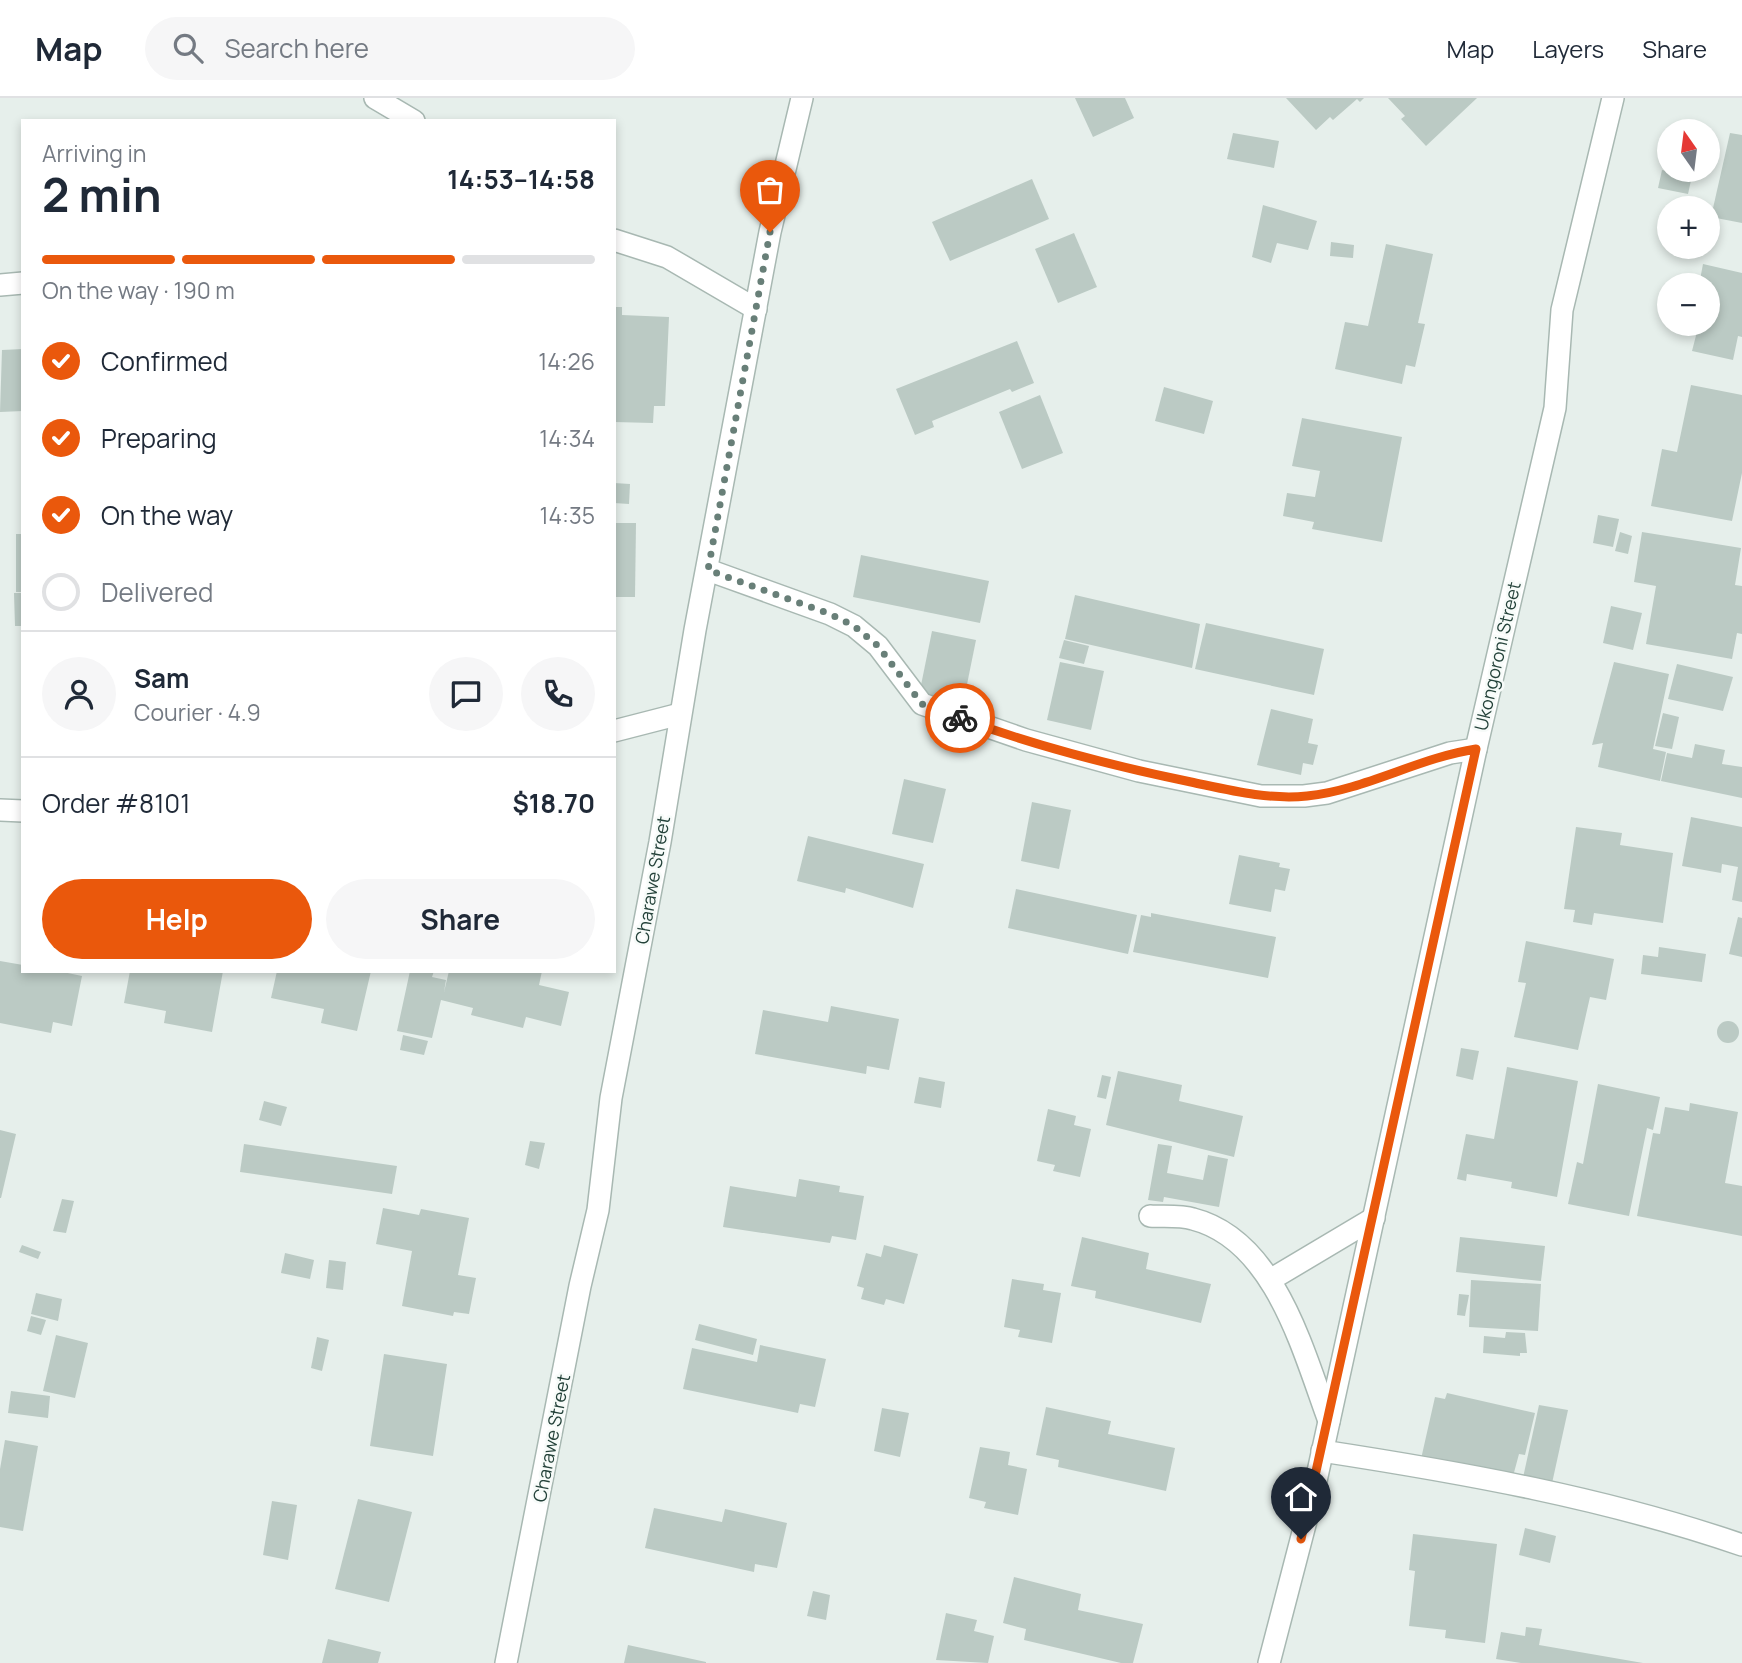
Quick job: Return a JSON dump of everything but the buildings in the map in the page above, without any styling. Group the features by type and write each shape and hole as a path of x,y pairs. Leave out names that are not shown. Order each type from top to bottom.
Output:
{"street":[{"path":"375,98 411,119"},
{"name":"Charawe Street","path":"506,1663 580,1286 598,1210 611,1098 660,842 680,714 756,309 802,98"},
{"name":"Ukongoroni Street","path":"1269,1663 1329,1421 1476,749 1555,408 1562,310 1612,98"},
{"path":"616,241 667,257 756,309"},
{"path":"0,285 21,283"},
{"path":"708,570 830,614 854,626 878,646 922,704 1026,740 1139,771 1261,796 1304,796 1327,793 1450,753 1476,749"},
{"path":"616,730 680,714"},
{"path":"0,810 21,811"},
{"path":"1150,1216 1192,1218 1224,1232 1251,1254 1270,1280 1294,1331 1329,1421"},
{"path":"1270,1280 1374,1218"},
{"path":"1322,1451 1558,1493 1648,1513 1742,1545"}],"way so far":[{"path":"770,232 708,570 830,614 854,626 878,646 922,704 960,718"}],"route":[{"path":"960,718 1026,740 1139,771 1261,796 1327,793 1425,760 1476,749 1301,1539"}]}
